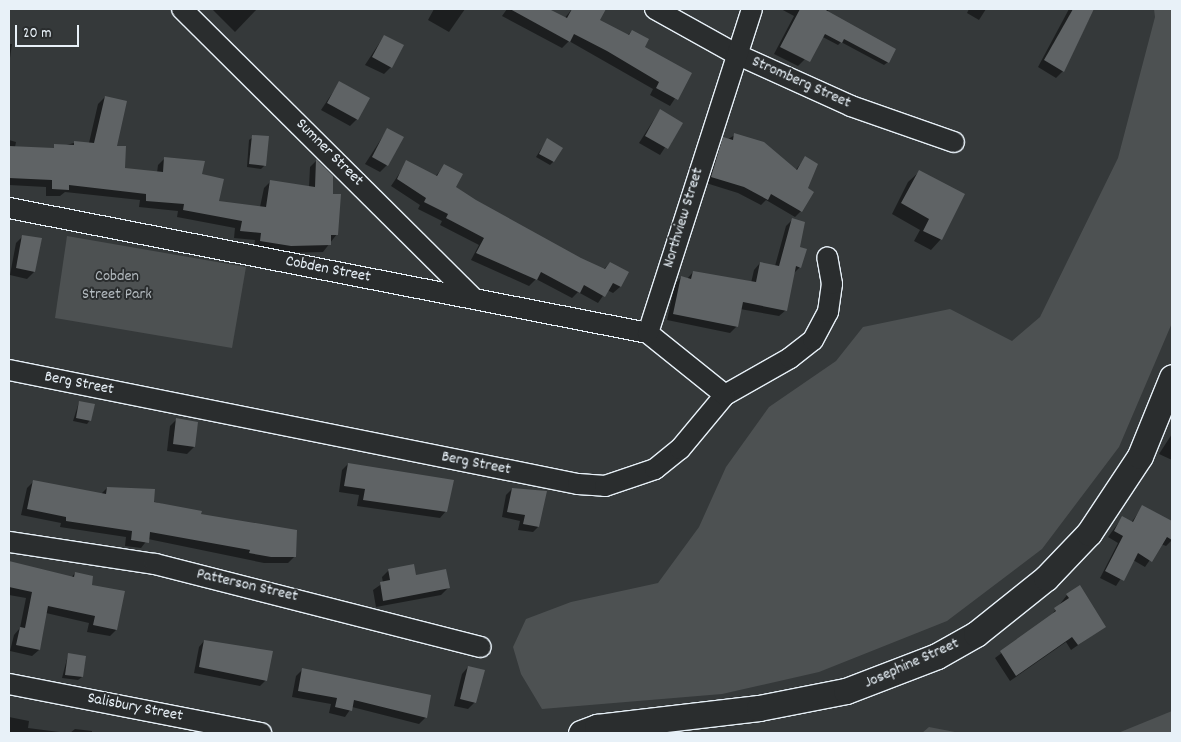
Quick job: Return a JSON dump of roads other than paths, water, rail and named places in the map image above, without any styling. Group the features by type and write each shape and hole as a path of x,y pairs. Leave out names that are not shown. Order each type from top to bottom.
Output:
{"street":[{"name":"Sumner Street","path":"182,9 474,298"},
{"name":"Stromberg Street","path":"655,9 736,54 851,106 954,142"},
{"name":"Northview Street","path":"648,333 752,9"},
{"name":"Cobden Street","path":"9,208 648,333"},
{"name":"Berg Street","path":"9,370 578,484 605,486 655,469 680,449 725,395 790,358 813,340 828,312 832,284 827,257"},
{"path":"648,333 725,395"},
{"name":"Josephine Street","path":"581,733 597,727 759,708 846,692 937,656 976,634 1046,578 1088,533 1140,456 1172,377"},
{"name":"Patterson Street","path":"9,542 155,564 481,647"},
{"name":"Salisbury Street","path":"9,684 261,733"}],"park label":[{"name":"Cobden Street Park","path":"117,286"}]}
